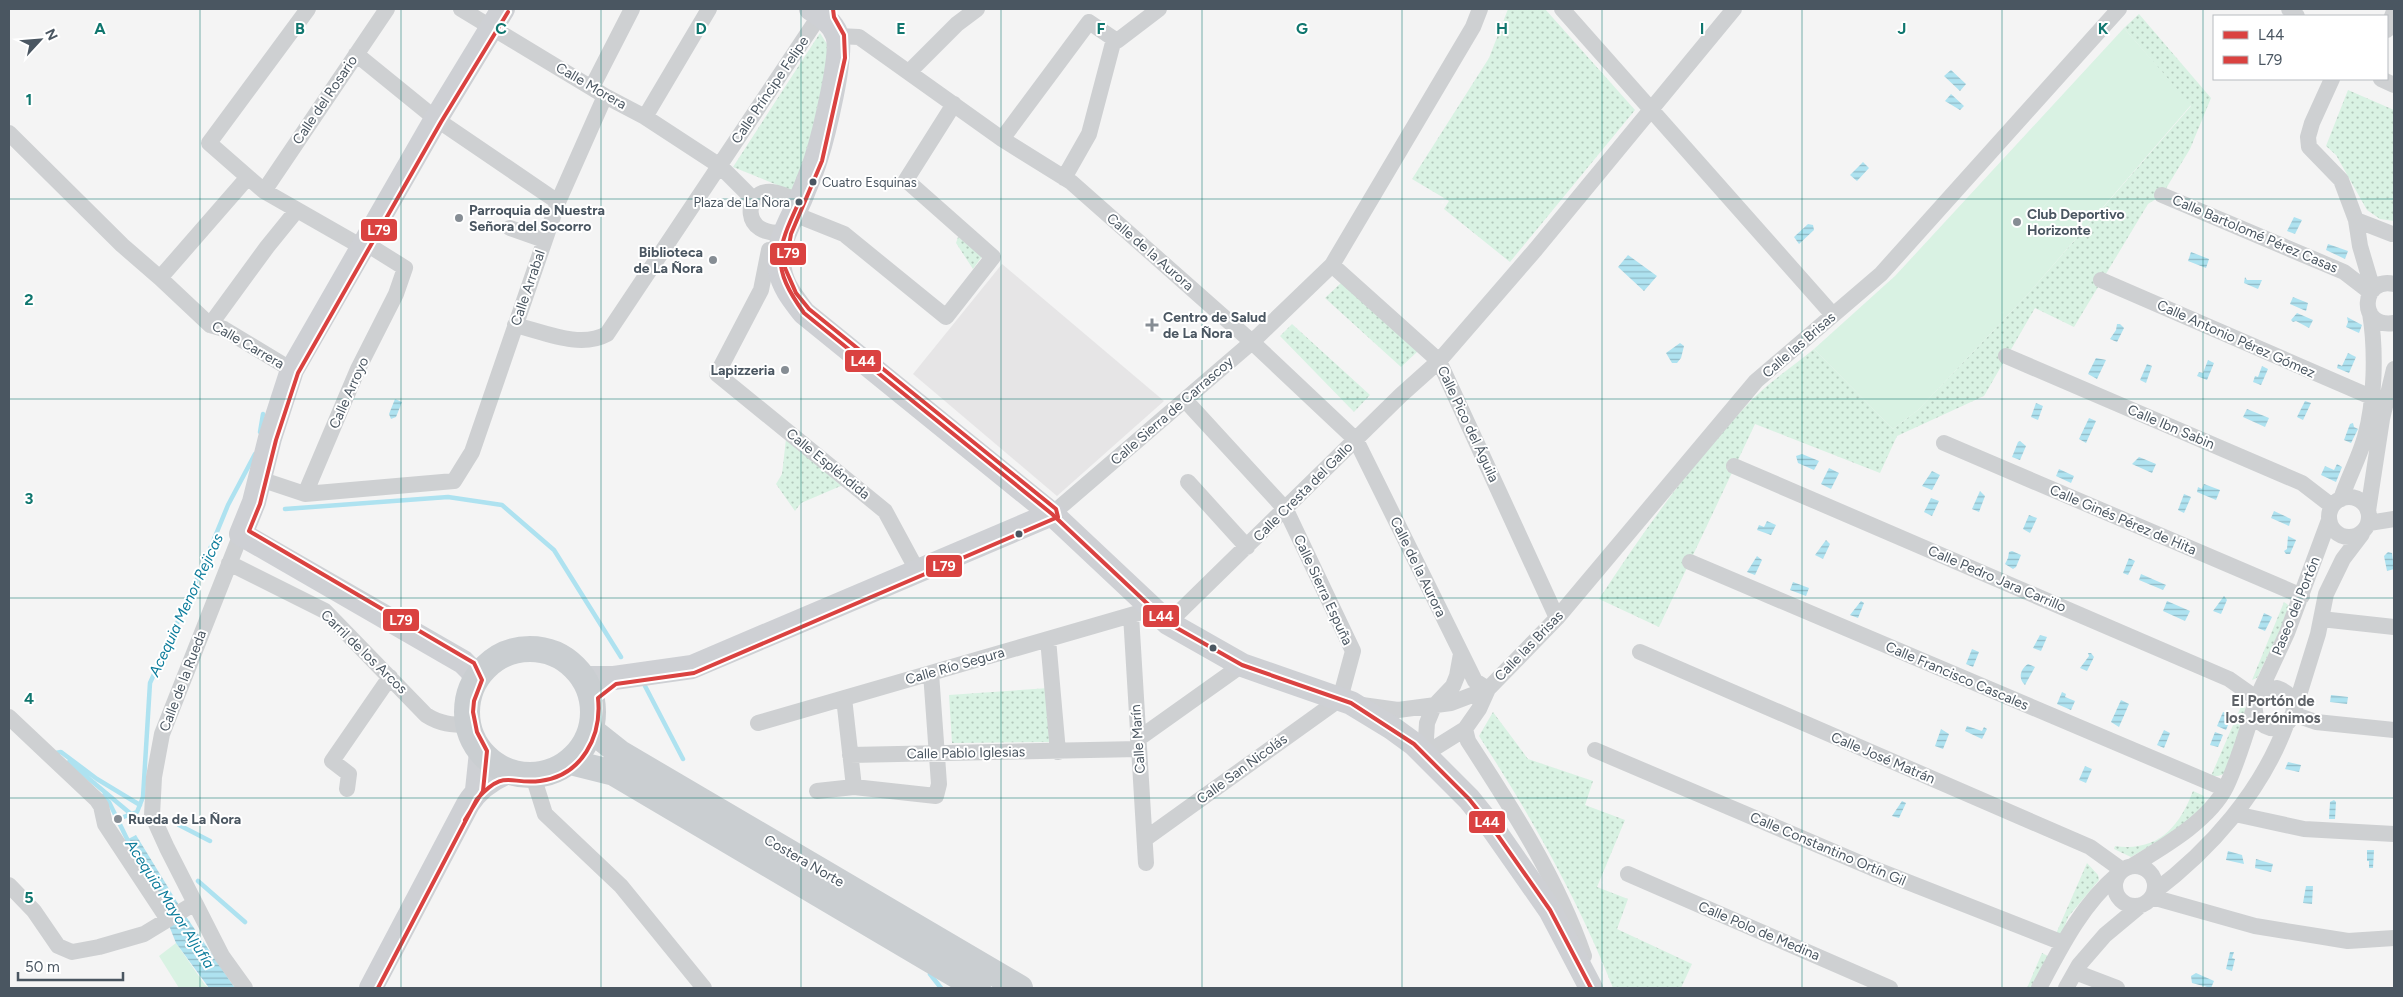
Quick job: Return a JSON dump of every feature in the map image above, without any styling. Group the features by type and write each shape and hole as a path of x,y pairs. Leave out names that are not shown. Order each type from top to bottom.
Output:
{"main road":[{"path":"529,649 542,650 566,660 587,687 593,713 591,730 583,748 570,762 552,772 521,774 489,760 481,752 468,725 468,700 476,680 488,665 504,655 529,649"},
{"name":"Costera Norte","path":"591,730 620,753 1020,988"},
{"name":"Costera Norte","path":"570,762 614,773 978,988"}],"street":[{"path":"308,9 209,143 264,191 363,245"},
{"name":"Calle del Rosario","path":"264,191 387,9"},
{"name":"Calle Morera","path":"461,9 497,18 598,91 646,117 720,166 754,200"},
{"name":"Calle Arrabal","path":"305,494 454,481 472,452 544,240 598,91 632,9"},
{"path":"646,117 709,9"},
{"path":"909,72 957,24 978,9"},
{"path":"1064,178 1089,134 1116,40 1159,9"},
{"name":"Calle Sierra de Carrascoy","path":"1052,514 1252,342 1332,265 1473,27 1480,9"},
{"path":"1562,9 1652,108 1833,315"},
{"name":"Calle Cresta del Gallo","path":"1151,616 1247,547 1438,361 1536,249 1734,9"},
{"name":"Calle las Brisas","path":"1488,689 1557,618 1756,381 1881,274 2119,9"},
{"path":"2388,27 2394,11"},
{"name":"Calle de la Rueda","path":"246,988 222,956 190,906 154,822 152,814 154,777 162,734 241,534 260,479 270,438 292,370 436,119 497,18"},
{"path":"762,290 816,159 839,57 825,18"},
{"name":"Calle de la Aurora","path":"825,18 859,37 1002,138 1064,178 1252,342 1356,440 1475,681 1488,689"},
{"name":"Calle Príncipe Felipe","path":"515,325 584,342 595,341 607,334 720,166 825,18"},
{"path":"1002,138 1088,22 1116,40"},
{"path":"356,54 436,119 558,202"},
{"path":"2332,80 2312,123 2308,137 2309,147 2341,180 2356,220 2360,246 2372,291 2380,285 2394,284"},
{"path":"2383,80 2394,86"},
{"path":"954,104 906,180 993,257 946,317 844,234 793,216 772,192 762,194 754,200 750,212 751,219 775,255 785,285 804,313 1052,514 1151,616 1242,665 1346,701 1398,710 1451,704 1488,689"},
{"name":"Calle Carrera","path":"9,133 122,245 210,325 224,329 292,370"},
{"path":"160,278 248,177"},
{"name":"Calle Bartolomé Pérez Casas","path":"2162,195 2344,272 2372,291"},
{"path":"210,325 267,247 297,210"},
{"path":"759,229 770,233 793,216"},
{"path":"2356,220 2393,237"},
{"path":"510,228 544,240"},
{"name":"Calle Arroyo","path":"305,494 358,369 396,294 405,268 363,245"},
{"name":"Calle Pico del Águila","path":"1332,265 1438,361 1557,618"},
{"name":"Calle Antonio Pérez Gómez","path":"2101,280 2371,397"},
{"path":"762,290 785,285"},
{"name":"Calle Espléndida","path":"762,290 717,374 885,510 918,572"},
{"name":"Paseo del Portón","path":"2039,988 2073,924 2102,888 2124,870 2176,838 2212,806 2225,789 2257,700 2302,596 2334,508 2365,436 2371,397 2374,336 2368,299 2372,291"},
{"path":"2370,313 2380,322 2394,323"},
{"name":"Calle Ibn Sabin","path":"2006,356 2302,483 2334,508"},
{"name":"Paseo del Portón","path":"2066,988 2075,972 2104,934 2193,860 2235,814 2254,788 2279,743 2303,687 2326,594 2343,559 2366,523 2388,418 2394,369"},
{"name":"Calle Sierra Espuña","path":"1185,400 1286,510 1353,651 1346,701"},
{"name":"Calle Ginés Pérez de Hita","path":"1944,443 2302,596"},
{"name":"Calle Pedro Jara Carrillo","path":"1734,466 2229,679 2257,700"},
{"path":"260,479 305,494"},
{"path":"1188,482 1247,547"},
{"path":"2366,523 2366,506 2357,499 2334,508 2335,533 2348,538 2366,523 2394,519"},
{"path":"587,687 614,678 692,667 1052,514"},
{"path":"241,534 463,662 471,670 476,680"},
{"name":"Calle Francisco Cascales","path":"1690,562 2225,789"},
{"name":"Carril de los Arcos","path":"230,563 325,611 426,715 436,722 468,725"},
{"name":"Calle Río Segura","path":"758,723 1048,640 1151,616"},
{"name":"Calle Marín","path":"1146,863 1139,744 1151,616"},
{"path":"2321,619 2394,627"},
{"path":"1048,640 1058,752"},
{"name":"Calle José Matrán","path":"1640,652 2090,847 2124,870"},
{"path":"1425,754 1427,723 1434,706 1453,686 1461,654"},
{"path":"1139,744 1242,665"},
{"path":"817,791 854,787 936,796 938,784 937,754 931,673"},
{"path":"348,789 349,774 332,761 390,677"},
{"path":"2271,688 2282,690 2291,697 2291,715 2273,729 2266,727 2260,723 2257,700 2271,688"},
{"path":"1425,754 1465,729 1479,709 1488,689"},
{"path":"844,698 854,787"},
{"path":"1346,701 1392,728 1425,754 1470,799 1550,910 1591,988"},
{"name":"Calle San Nicolás","path":"1145,840 1346,701"},
{"path":"2291,715 2316,722 2394,730"},
{"path":"9,717 97,800 101,806 105,824 167,918"},
{"path":"1465,729 1468,741 1546,866 1573,925 1596,988"},
{"name":"Calle Pablo Iglesias","path":"850,755 1058,752 1139,744"},
{"name":"Calle Constantino Ortín Gil","path":"1595,750 1872,868 2063,943"},
{"path":"371,988 410,911 477,790 481,752"},
{"path":"477,790 496,777 521,774 545,814 622,886 704,988"},
{"path":"2235,814 2304,828 2394,834"},
{"path":"2149,898 2154,880 2152,875 2143,867 2124,870 2114,889 2121,901 2127,905 2149,898 2255,926 2348,941 2394,938"},
{"name":"Calle Polo de Medina","path":"1628,874 1890,988"},
{"path":"9,885 34,911 58,946 72,952 100,947 144,934 167,918 190,906"},
{"path":"2075,972 2117,988"}],"shaded area":[{"path":"1002,264 1164,401 1057,496 913,374"}],"green space":[{"path":"1508,9 1545,9 1635,110 1510,262 1444,209 1449,201 1412,179 1489,58"},
{"path":"2139,14 2211,98 2190,149 2162,195 2148,204 2074,327 2035,308 1984,396 1897,436 1880,473 1755,424 1659,627 1599,599 1668,499 1706,451 1762,390 1814,349 1893,429 1918,410 2029,293 2191,106 2124,28"},
{"name":"Club Deportivo Horizonte","path":"2124,28 2191,105 2029,293 1918,410 1893,429 1814,349 1895,276"},
{"path":"820,33 832,52 815,148 792,191 733,167"},
{"path":"2348,90 2394,110 2394,221 2380,219 2367,210 2336,155 2326,146"},
{"path":"958,237 983,255 973,269 956,243"},
{"path":"1342,282 1418,351 1401,367 1325,298"},
{"path":"1292,324 1370,395 1354,412 1280,336"},
{"path":"786,439 850,482 801,503 795,511 776,484 782,474"},
{"path":"2284,602 2291,607 2257,678 2252,680"},
{"path":"1049,688 1052,742 952,743 949,695"},
{"path":"2243,702 2247,710 2224,774 2211,776"},
{"path":"1493,712 1528,759 1593,781 1585,805 1625,820 1597,887 1628,899 1617,929 1692,964 1681,988 1613,988 1569,890 1535,827 1479,736"},
{"path":"2193,791 2204,796 2205,804 2179,829 2131,857 2114,849 2115,846 2130,847 2143,845 2164,835 2181,816"},
{"path":"2087,863 2098,875 2099,880 2068,917 2062,934 2055,936"},
{"path":"176,943 209,988 179,988 159,956"},
{"path":"2042,953 2048,956 2033,988 2027,988"}],"water":[{"path":"1951,70 1966,84 1960,91 1944,76"},
{"path":"1951,94 1964,106 1960,110 1945,101"},
{"path":"1863,162 1869,168 1857,181 1850,175"},
{"path":"2294,217 2302,220 2295,234 2287,231"},
{"path":"1808,224 1813,225 1814,230 1799,244 1794,237"},
{"path":"2328,244 2348,251 2345,259 2326,250"},
{"path":"2191,252 2209,259 2206,268 2188,261"},
{"path":"1628,255 1657,276 1644,291 1618,267"},
{"path":"2245,277 2247,280 2262,280 2258,289 2244,283"},
{"path":"2293,297 2308,303 2306,311 2290,304"},
{"path":"2297,313 2313,320 2309,328 2291,320"},
{"path":"2347,317 2362,325 2359,333 2346,327"},
{"path":"2117,324 2124,328 2117,342 2110,339 2116,330"},
{"path":"1680,343 1684,346 1681,358 1677,363 1672,363 1666,353"},
{"path":"2348,353 2356,357 2349,373 2337,368 2338,364 2342,366"},
{"path":"2096,358 2106,360 2097,379 2088,374"},
{"path":"2208,360 2214,363 2207,380 2197,376 2199,372 2203,373"},
{"path":"2147,364 2152,366 2146,383 2140,380"},
{"path":"2262,366 2268,369 2261,385 2253,382 2255,376 2258,377"},
{"path":"395,399 402,402 396,417 391,419 389,414"},
{"path":"2305,401 2311,403 2303,420 2297,417"},
{"path":"2036,403 2043,406 2038,420 2031,417"},
{"path":"2247,409 2269,418 2265,427 2243,417"},
{"path":"2089,418 2096,421 2086,443 2079,439"},
{"path":"2353,423 2354,427 2358,429 2351,443 2344,440 2350,424"},
{"path":"2020,441 2026,446 2020,460 2012,457"},
{"path":"1802,454 1819,461 1814,470 1798,463 1796,456"},
{"path":"2139,457 2156,464 2152,473 2132,464"},
{"path":"2337,464 2342,467 2336,482 2321,475 2325,466 2334,470"},
{"path":"1829,468 1839,473 1831,489 1821,484"},
{"path":"2059,469 2074,476 2071,483 2056,476"},
{"path":"1932,471 1940,475 1932,490 1922,486"},
{"path":"2204,484 2220,490 2216,500 2197,492 2198,487 2202,489"},
{"path":"1980,491 1985,496 1979,512 1972,509"},
{"path":"2184,494 2191,497 2184,513 2178,510"},
{"path":"1931,498 1939,501 1932,516 1924,512"},
{"path":"2274,511 2291,519 2289,526 2271,518"},
{"path":"2029,515 2037,518 2030,533 2023,529"},
{"path":"1767,521 1776,525 1771,535 1757,530 1759,525 1764,527"},
{"path":"2288,536 2296,540 2290,554 2286,554 2284,551 2287,549"},
{"path":"1826,540 1830,544 1823,559 1815,555"},
{"path":"2012,551 2021,555 2016,567 2013,569 2005,564 2009,552"},
{"path":"2388,552 2392,553 2394,569 2387,571 2384,556"},
{"path":"1757,556 1762,560 1755,575 1747,572"},
{"path":"2129,558 2135,561 2128,575 2123,573"},
{"path":"2141,574 2166,585 2163,590 2139,580"},
{"path":"1793,582 1809,588 1806,596 1790,590"},
{"path":"2224,596 2227,600 2221,614 2213,611"},
{"path":"1861,601 1864,603 1858,618 1850,615"},
{"path":"2167,601 2190,611 2185,621 2163,611"},
{"path":"2264,613 2272,617 2265,631 2258,628"},
{"path":"2040,635 2047,637 2041,651 2033,648"},
{"path":"1972,649 1979,652 1973,667 1966,664"},
{"path":"2088,653 2091,653 2094,657 2087,671 2080,668 2089,656"},
{"path":"2028,664 2035,667 2025,685 2021,680 2021,674"},
{"path":"2062,692 2066,694 2065,697 2075,701 2071,710 2057,704"},
{"path":"2331,695 2348,697 2347,704 2330,702"},
{"path":"2121,700 2129,704 2119,727 2111,722"},
{"path":"2223,712 2232,715 2226,730 2217,726"},
{"path":"1967,726 1982,731 1984,727 1987,729 1982,739 1965,731"},
{"path":"1941,729 1949,734 1943,749 1935,746"},
{"path":"2164,730 2170,733 2164,748 2157,745"},
{"path":"2215,732 2223,735 2218,747 2210,745"},
{"path":"2288,762 2301,765 2299,772 2285,769"},
{"path":"2085,766 2092,769 2086,783 2079,780"},
{"path":"2334,800 2336,802 2335,819 2329,819 2330,802"},
{"path":"1902,801 1906,803 1899,818 1892,816"},
{"path":"136,835 185,915 235,988 209,988 176,943 170,928 168,912 124,841"},
{"path":"2367,850 2374,850 2373,868 2369,868"},
{"path":"2228,851 2242,855 2244,864 2226,860"},
{"path":"2256,859 2273,864 2271,872 2255,868"},
{"path":"2306,886 2313,886 2312,904 2303,903"},
{"path":"2230,952 2234,952 2232,958 2235,959 2232,971 2226,969"},
{"path":"2196,973 2214,981 2211,988 2192,983 2191,976"}],"waterway":[{"name":"Acequia Menor Rejicas","path":"260,432 263,414"},
{"name":"Acequia Menor Rejicas","path":"118,819 137,812 143,797 150,683 203,566 228,505 255,454"},
{"path":"285,509 448,497 502,505 554,550 621,657"},
{"path":"645,686 683,759"},
{"path":"56,753 61,752 97,779 140,805"},
{"path":"69,762 131,814"},
{"name":"Acequia Mayor Aljufía","path":"103,796 109,802 129,843"},
{"path":"179,825 210,841"},
{"path":"198,881 245,922"},
{"path":"930,974 941,988"}],"transit line":[{"name":"L79","path":"378,988 477,799 486,789 501,781 530,782 555,778 578,763 586,752 597,726 598,698 616,684 694,673 1058,517 1056,509 809,309 796,293 785,268 791,234 822,161 845,58 844,35 834,17 833,9"},
{"name":"L79","path":"465,820 483,791 487,751 477,732 473,712 474,701 482,680 474,663 249,531 260,504 276,440 298,373 441,122 508,12"},
{"name":"L44","path":"799,202 785,234 780,259 786,283 804,313 1052,514 1168,623 1242,665 1351,703 1414,744 1469,799 1494,830 1550,910 1591,988"}],"place":[{"name":"Cuatro Esquinas","path":"813,182"},
{"name":"Plaza de La Ñora","path":"799,202"},
{"name":"Parroquia de Nuestra Señora del Socorro","path":"459,218"},
{"name":"Club Deportivo Horizonte","path":"2017,222"},
{"name":"Biblioteca de La Ñora","path":"713,260"},
{"name":"Centro de Salud de La Ñora","path":"1152,325"},
{"name":"Lapizzeria","path":"785,370"},
{"name":"Rueda de La Ñora","path":"118,819"}],"district":[{"name":"El Portón de los Jerónimos","path":"2273,710"}]}
